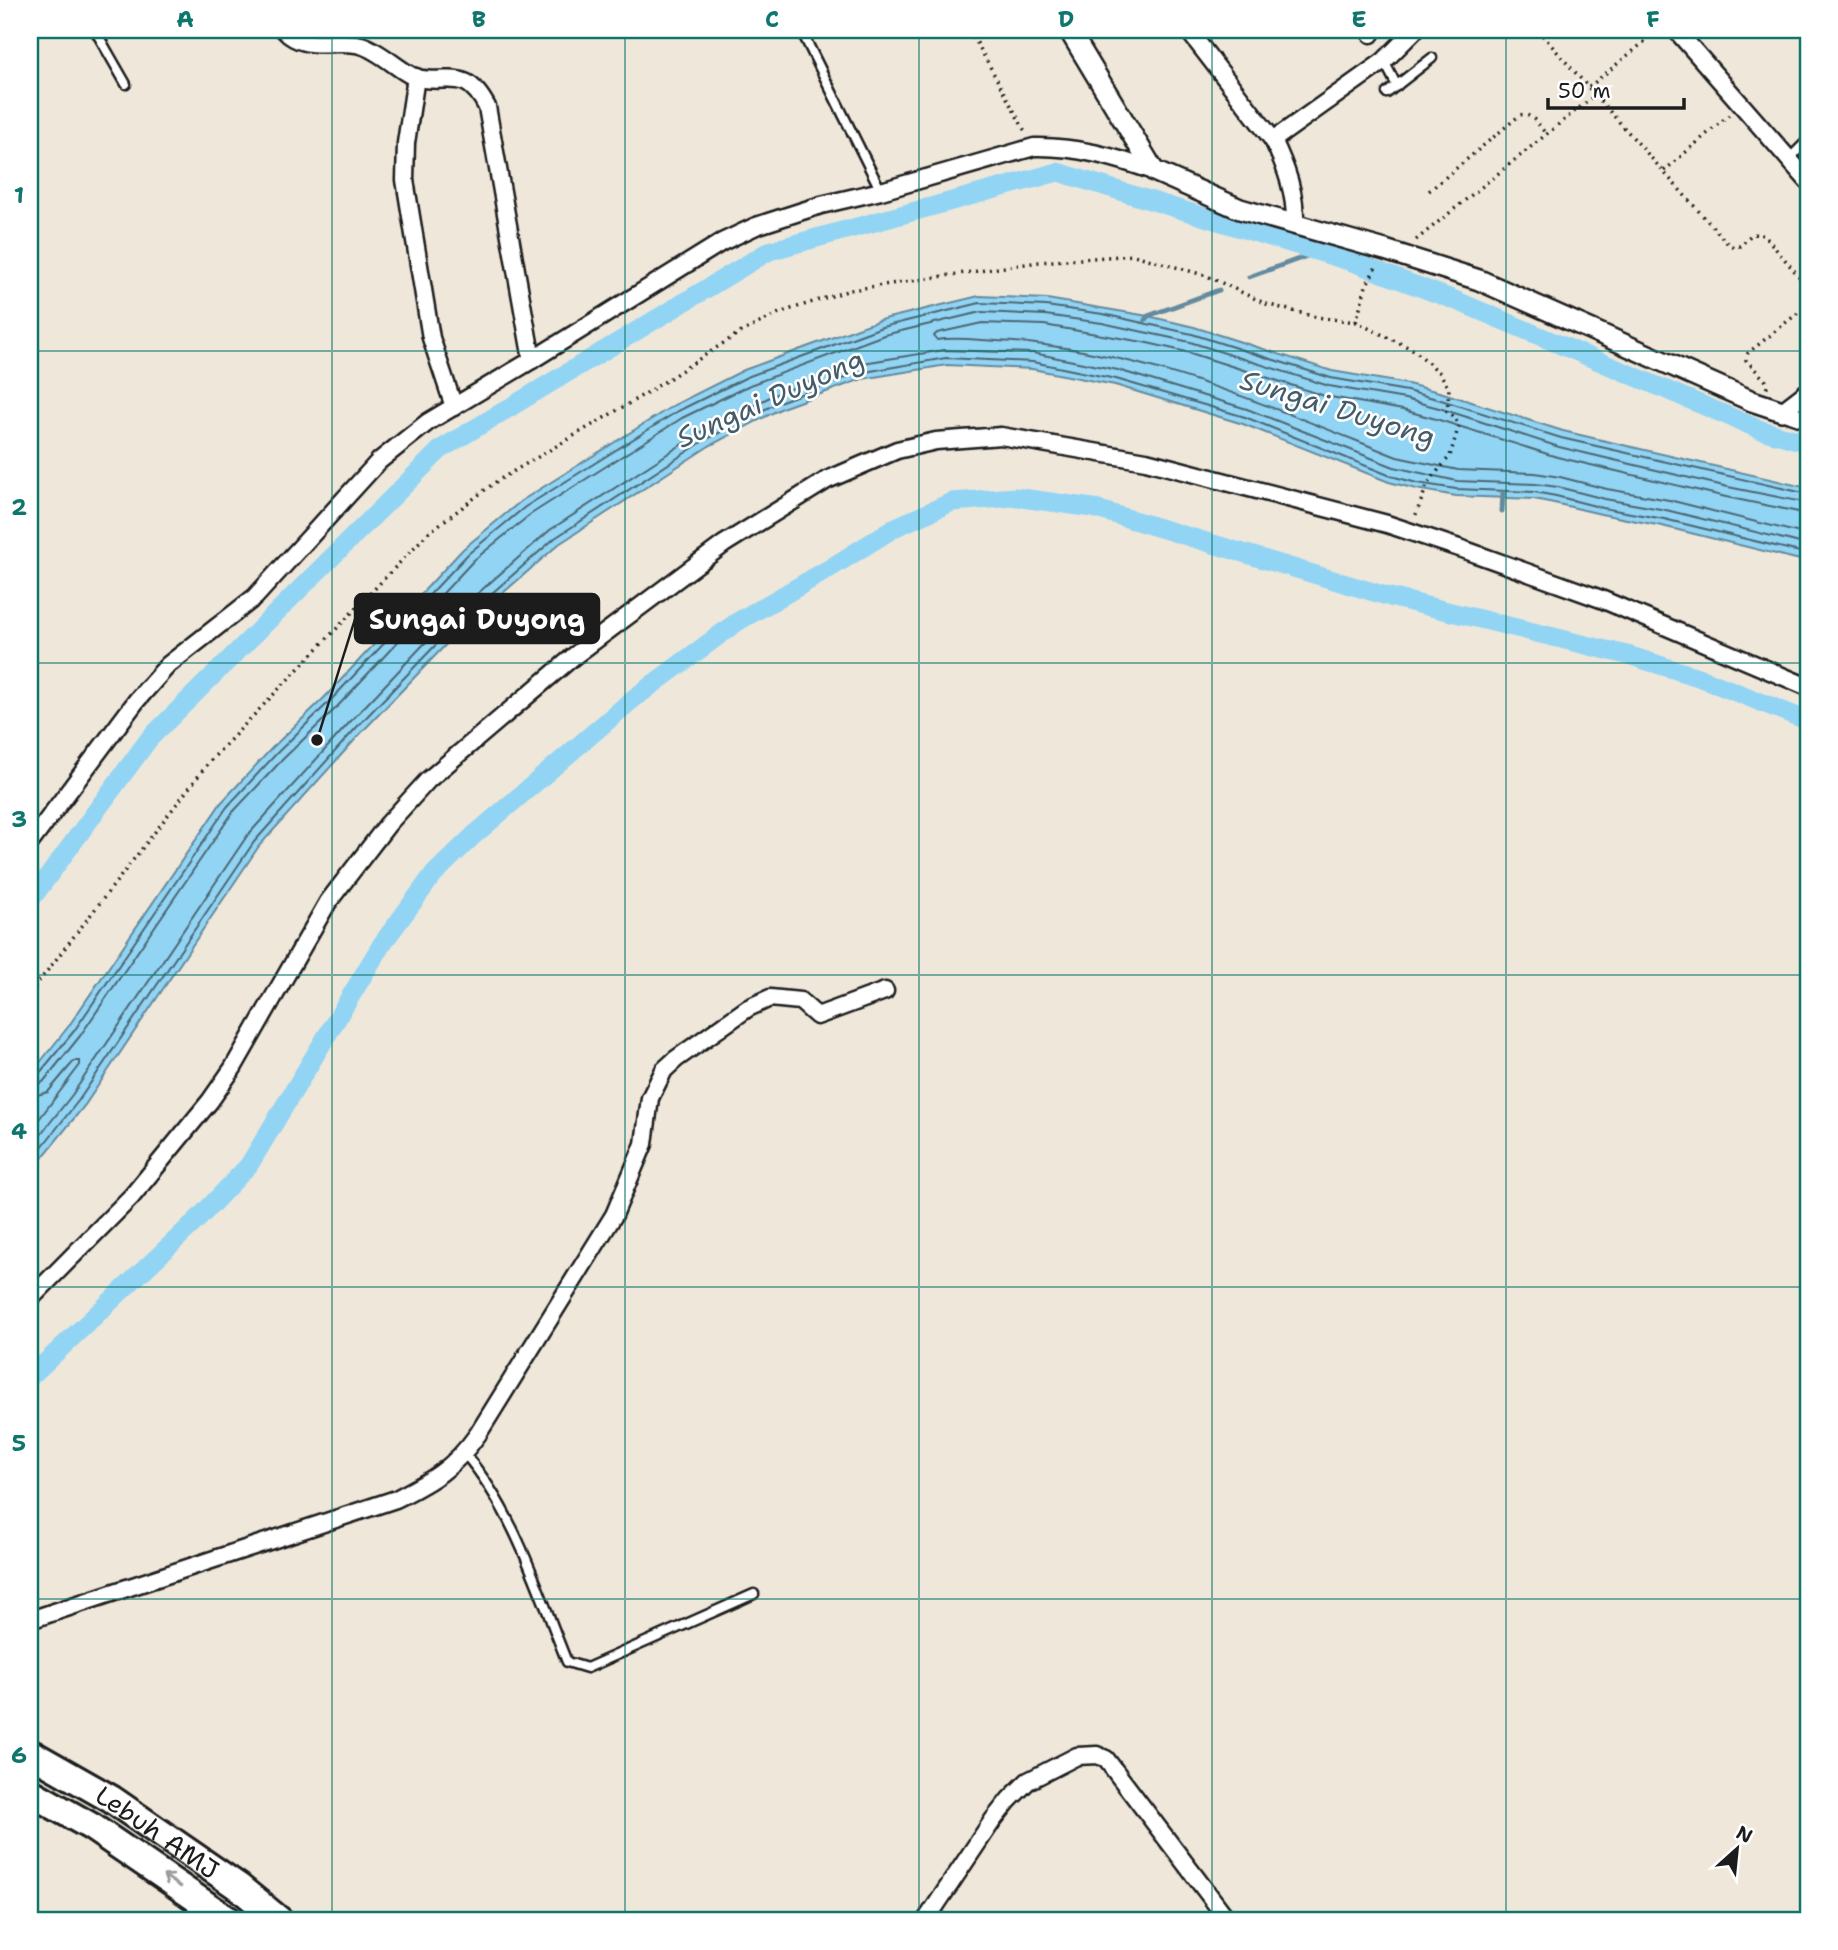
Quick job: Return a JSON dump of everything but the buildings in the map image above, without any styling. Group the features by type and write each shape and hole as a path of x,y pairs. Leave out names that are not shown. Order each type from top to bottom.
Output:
{"highway":[{"name":"Lebuh AMJ","path":"30,1753 111,1799 240,1888 279,1920"},
{"name":"Lebuh AMJ","path":"30,1792 92,1827 228,1920"}],"street":[{"path":"284,30 291,37 306,44 346,42 365,46 387,57 416,78 458,80 471,85 481,96 487,107 533,360"},
{"path":"1069,30 1154,171"},
{"path":"1188,30 1273,140 1287,170 1296,207 1294,225"},
{"path":"1273,140 1384,61 1415,30"},
{"path":"1676,30 1808,181"},
{"path":"416,78 406,143 405,180 431,338 454,407"},
{"path":"30,843 137,700 168,665 255,597 379,461 404,439 722,242 787,215 1034,147 1053,146 1102,154 1154,171 1240,209 1479,280 1752,401 1808,420"},
{"path":"1782,411 1808,391"},
{"path":"30,1299 132,1196 210,1101 233,1068 328,902 388,824 428,780 574,656 724,544 827,480 897,450 936,442 1002,436 1146,461 1409,532 1601,599 1808,687"},
{"path":"31,1618 396,1499 428,1483 450,1467 464,1453 614,1215 644,1144 650,1098 664,1070 748,1008 770,998 800,1001 817,1016 885,991"},
{"path":"926,1920 1009,1800 1028,1782 1077,1756 1087,1754 1106,1759 1228,1920"}],"lane":[{"path":"94,30 126,84"},
{"path":"801,30 881,191"},
{"path":"1387,93 1432,58"},
{"path":"1384,61 1397,86"},
{"path":"1789,159 1808,139"},
{"path":"464,1453 491,1488 523,1552 567,1662 587,1668 754,1594"}],"path":[{"path":"970,30 1034,147"},
{"path":"1538,30 1729,245 1740,246 1752,234 1764,235 1808,288"},
{"path":"1589,88 1655,33"},
{"path":"1398,254 1595,94"},
{"path":"1664,172 1741,105"},
{"path":"1429,191 1520,115 1531,116 1546,134"},
{"path":"30,993 210,761 428,533 497,481 650,391 736,335 779,313 850,290 1039,262 1134,255 1207,276 1266,303 1316,317 1356,322 1414,350 1440,373 1449,389 1447,412 1459,425 1450,456 1428,483 1409,532"},
{"path":"1356,322 1366,286"},
{"path":"1752,401 1768,387 1766,381 1746,360 1748,353 1808,305"}],"water":[{"name":"Sungai Duyong","path":"979,296 1047,299 1148,316 1194,327 1332,371 1408,384 1563,431 1808,488 1808,562 1662,526 1534,499 1456,496 1416,489 1389,482 1243,424 1115,385 1032,369 947,365 862,379 782,408 709,446 559,544 456,634 361,733 259,846 85,1105 30,1173 30,1075 68,1027 221,803 272,748 324,698 463,549 521,501 674,405 744,370 880,320"}],"waterway":[{"path":"30,901 149,739 441,449 769,251 1058,172 1358,264 1457,301 1761,430 1808,443"},
{"path":"1249,277 1318,252"},
{"path":"1145,320 1148,316 1219,290"},
{"path":"1502,511 1503,493"},
{"path":"30,1377 199,1218 249,1165 382,944 433,875 473,836 633,699 737,622 896,527 952,502 1015,497 1093,508 1390,597 1631,656 1698,677 1808,721"}],"place":[{"name":"Sungai Duyong","path":"317,740"}]}
